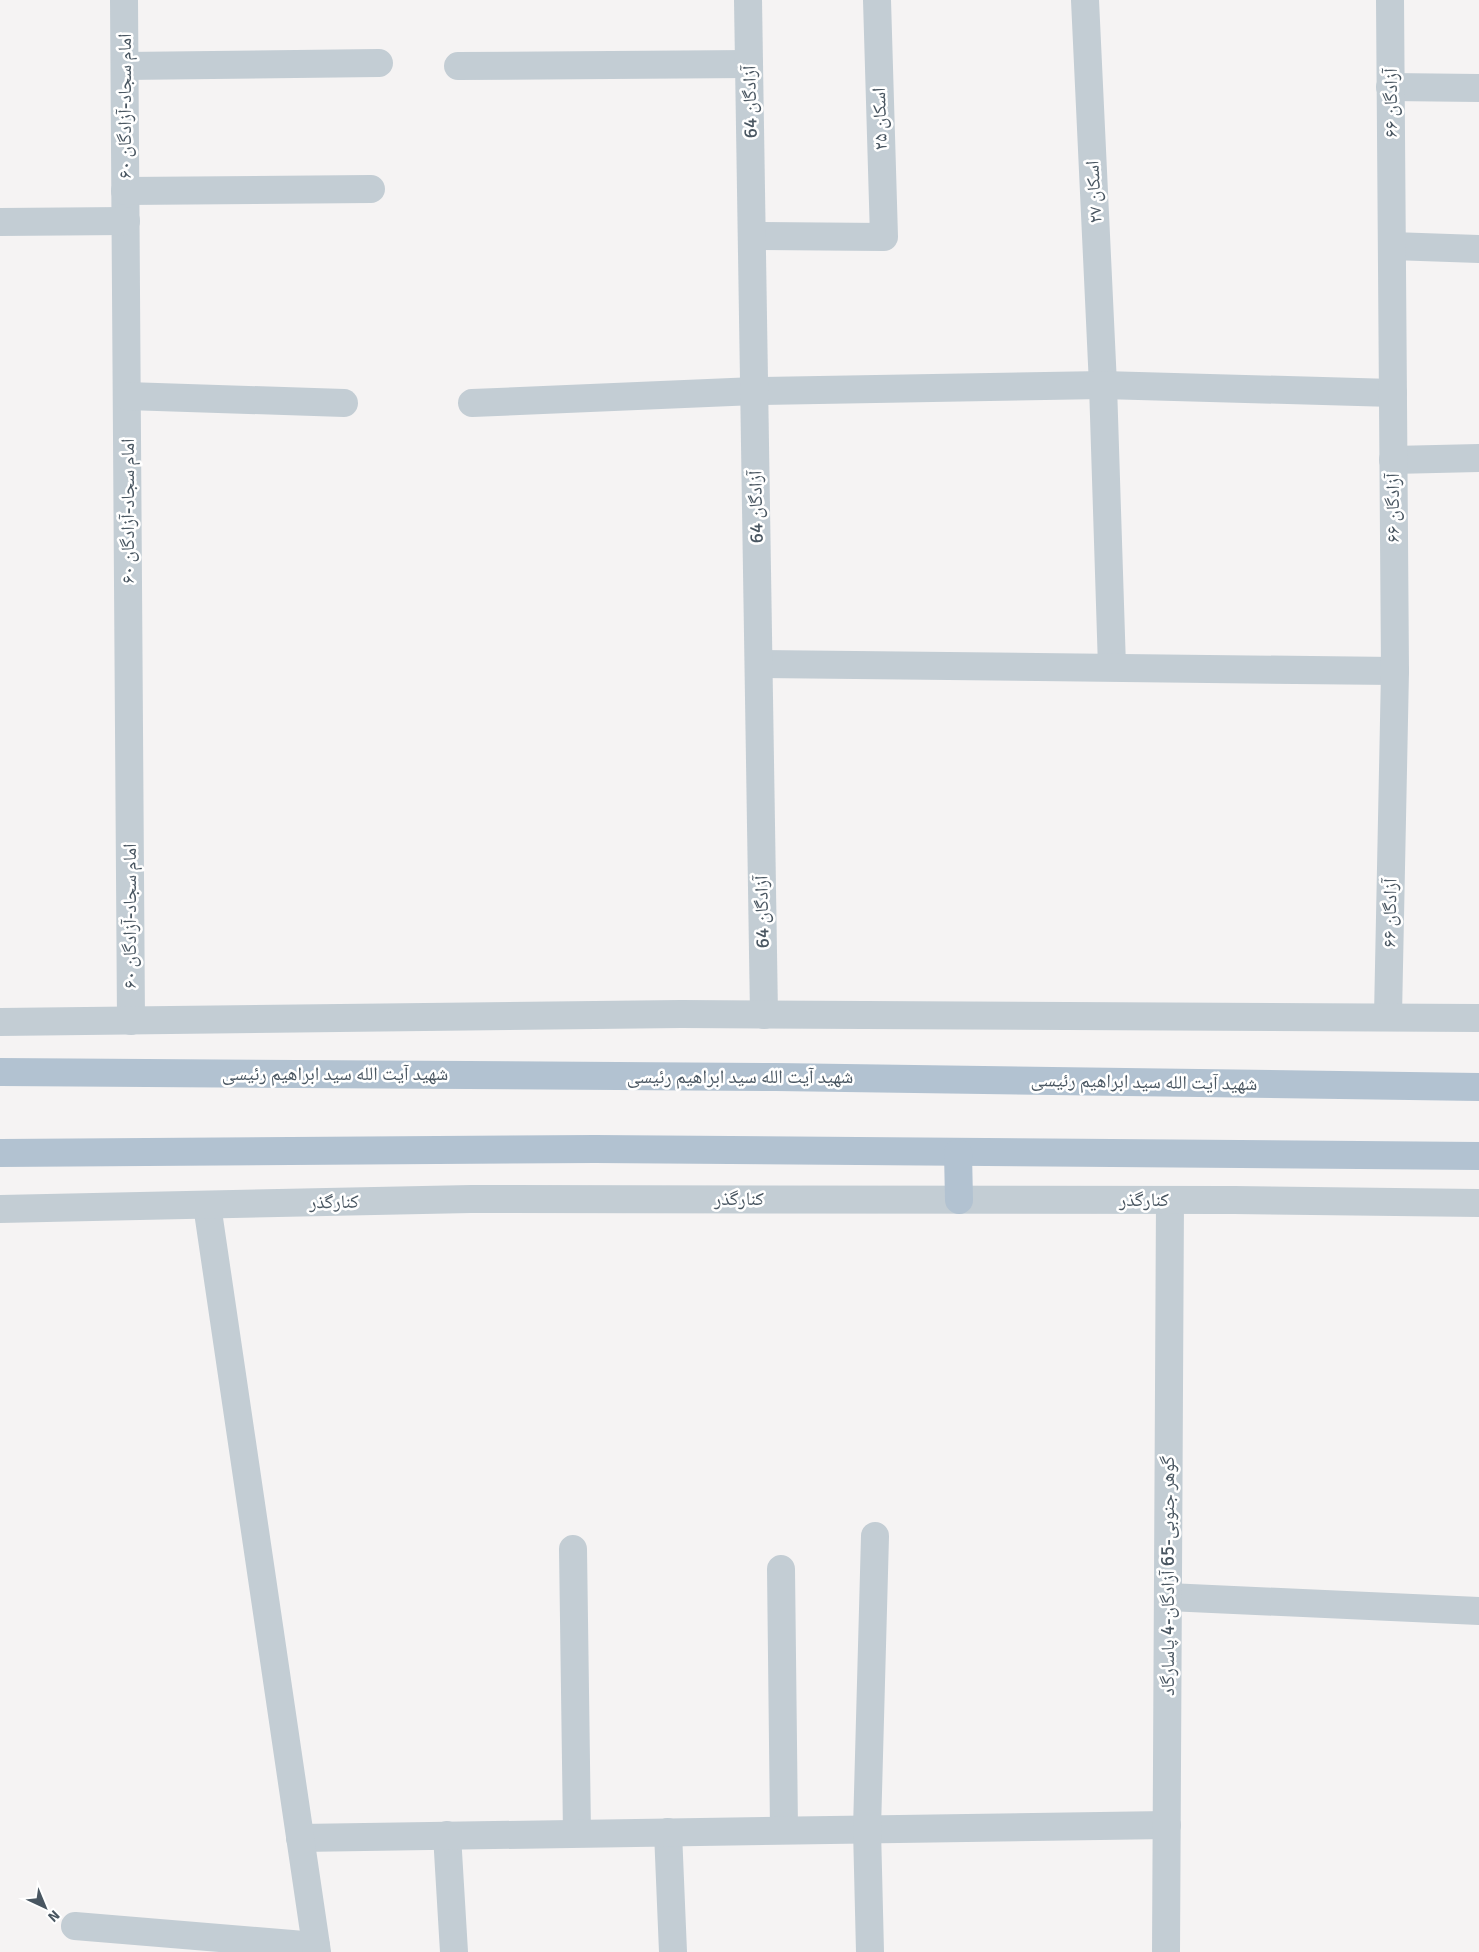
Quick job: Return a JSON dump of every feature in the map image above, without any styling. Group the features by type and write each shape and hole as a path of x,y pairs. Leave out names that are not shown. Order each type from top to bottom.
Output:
{"main road":[{"name":"شهید آیت الله سید ابراهیم رئیسی","path":"0,1072 776,1076 1479,1087"},
{"path":"0,1153 595,1149 1479,1156"},
{"path":"958,1153 959,1200"}],"street":[{"name":"امام سجاد-آزادگان ۶۰","path":"124,0 131,1021"},
{"name":"آزادگان 64","path":"748,0 764,1015"},
{"name":"اسکان ۲۵","path":"752,236 884,237 877,0"},
{"name":"اسکان ۲۷","path":"1085,0 1103,385 1112,668"},
{"name":"آزادگان ۶۶","path":"1388,1016 1395,671 1390,0"},
{"path":"125,66 379,63"},
{"path":"458,66 750,64"},
{"path":"1390,87 1479,88"},
{"path":"125,191 371,189"},
{"path":"0,222 126,221"},
{"path":"1392,246 1479,249"},
{"path":"472,403 754,391 1103,385 1393,393"},
{"path":"127,396 344,403"},
{"path":"1393,460 1479,458"},
{"path":"759,664 1395,671"},
{"path":"0,1022 764,1015 1212,1018 1388,1016 1479,1018"},
{"name":"کنارگذر","path":"0,1209 471,1199 1170,1200 1479,1203"},
{"name":"گوهر جنوبی-65 آزادگان-4 پاسارگاد","path":"1166,1952 1170,1200"},
{"path":"75,1926 316,1949 207,1205"},
{"path":"870,1952 867,1829 875,1536"},
{"path":"573,1549 577,1834"},
{"path":"781,1569 784,1830"},
{"path":"1168,1597 1479,1611"},
{"path":"300,1838 1167,1825"},
{"path":"668,1832 673,1952"},
{"path":"447,1835 454,1952"}]}
